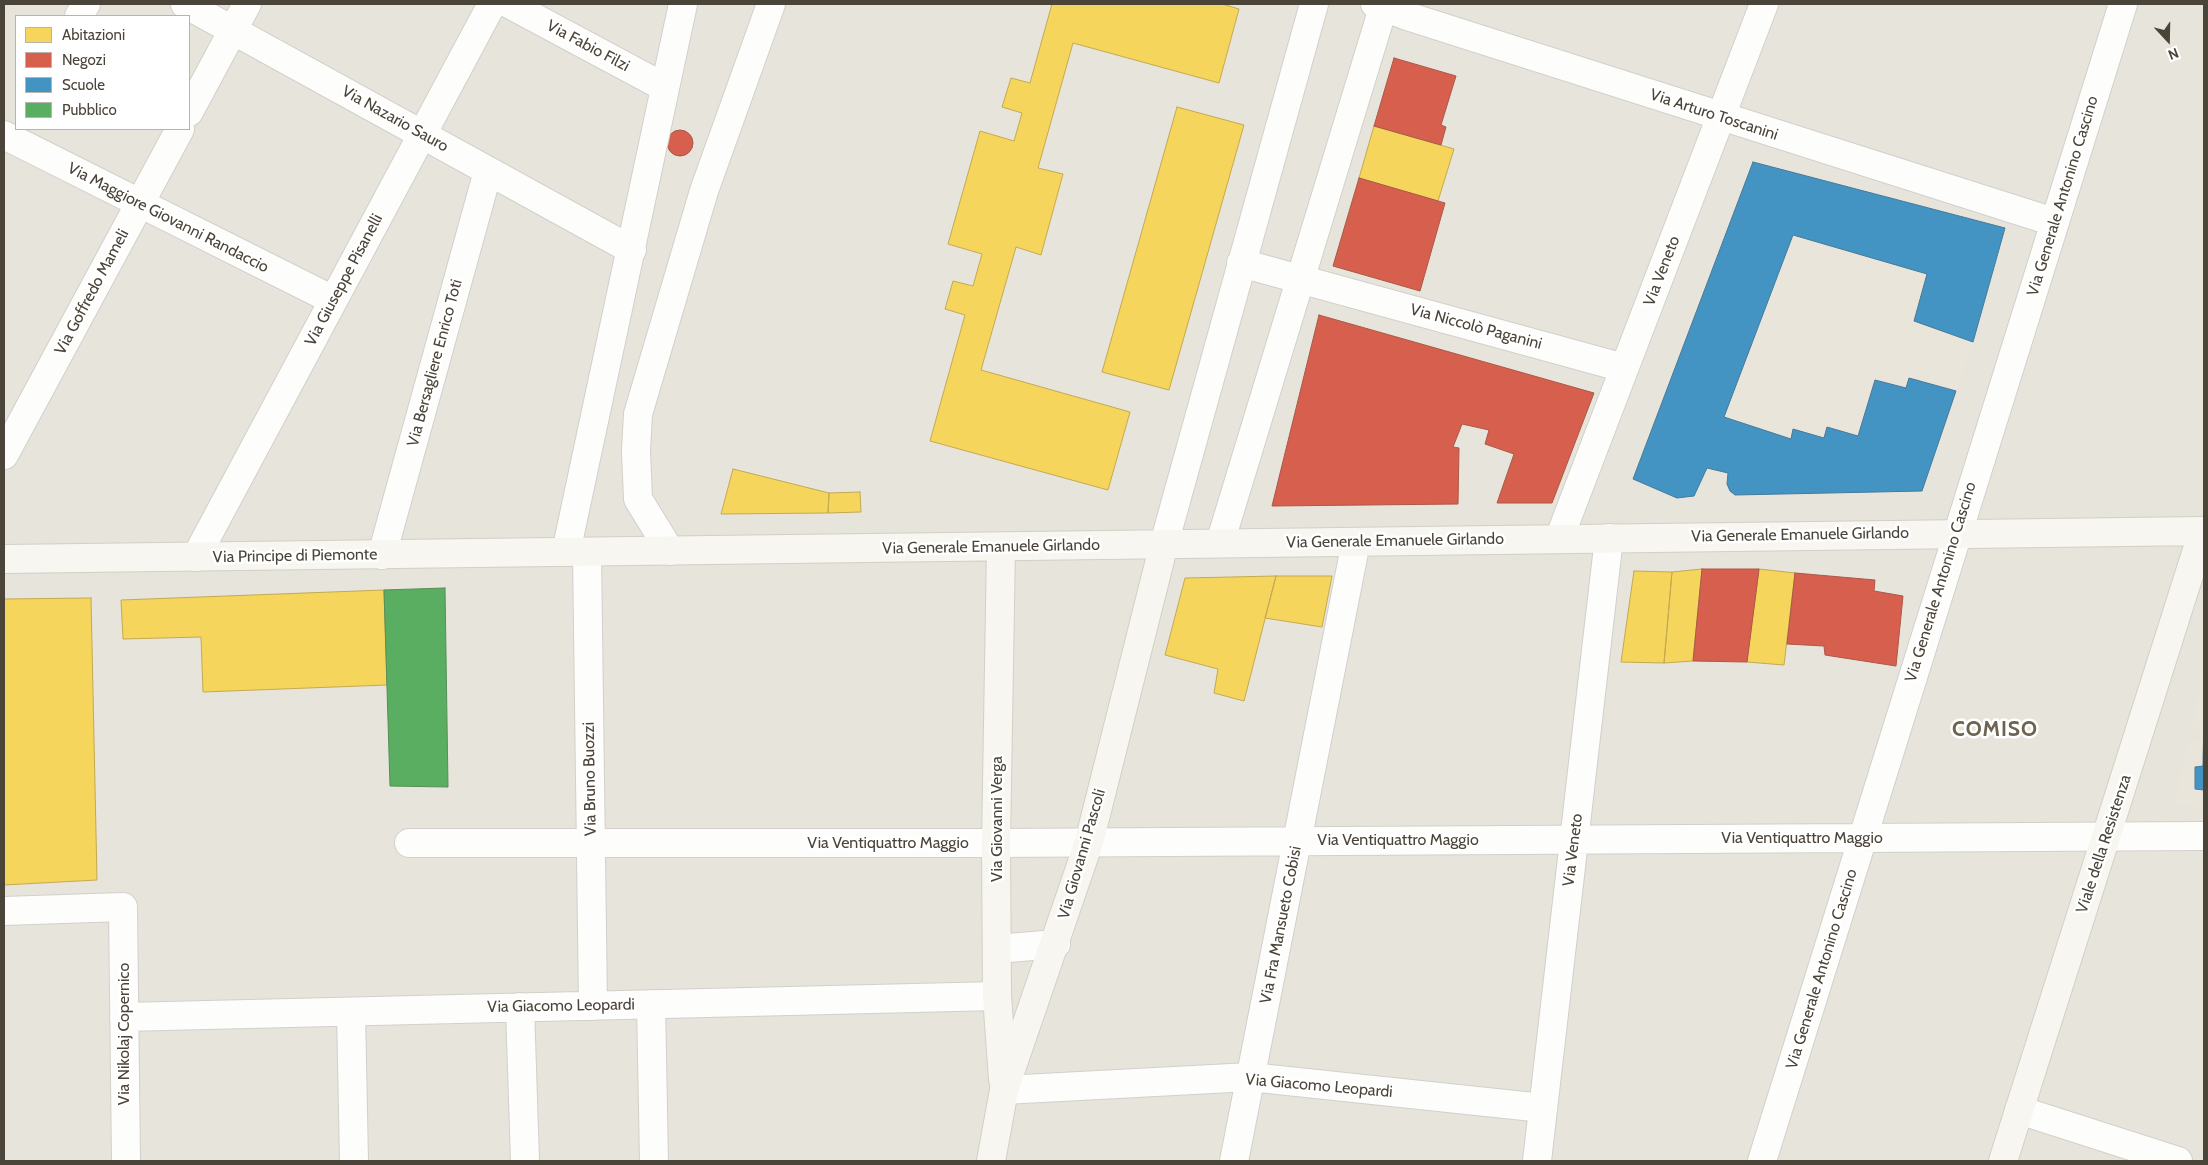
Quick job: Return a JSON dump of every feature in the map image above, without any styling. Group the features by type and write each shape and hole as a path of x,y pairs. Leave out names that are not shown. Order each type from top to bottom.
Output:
{"main road":[{"name":"Via Generale Emanuele Girlando","path":"576,552 2204,529"},
{"name":"Viale della Resistenza","path":"2003,1161 2204,529"},
{"name":"Via Giovanni Pascoli","path":"991,1161 1004,1090 1056,944 1089,842 1164,544"},
{"name":"Via Giovanni Verga","path":"1001,547 996,843 997,996 1004,1090"},
{"name":"Via Principe di Piemonte","path":"4,559 576,552"}],"street":[{"path":"80,15 86,4"},
{"name":"Via Nazario Sauro","path":"186,4 632,250"},
{"path":"190,110 247,4"},
{"name":"Via Giuseppe Pisanelli","path":"196,557 492,4"},
{"name":"Via Fabio Filzi","path":"509,4 653,80"},
{"name":"Via Bruno Buozzi","path":"594,1006 591,843 576,552 632,250 653,80 683,4"},
{"path":"670,551 638,499 636,451 638,414 704,191 771,4"},
{"path":"1164,544 1314,4"},
{"name":"Via Generale Antonino Cascino","path":"1762,1161 1956,533 2123,4"},
{"name":"Via Veneto","path":"1559,539 1721,117 1758,5"},
{"path":"1220,543 1300,280 1379,6"},
{"name":"Via Arturo Toscanini","path":"1379,6 1429,13 1721,117 2054,222"},
{"name":"Via Goffredo Mameli","path":"5,450 179,130"},
{"name":"Via Maggiore Giovanni Randaccio","path":"9,138 333,300"},
{"name":"Via Bersagliere Enrico Toti","path":"382,554 488,171"},
{"name":"Via Niccolò Paganini","path":"1241,263 1624,368"},
{"name":"Via Veneto","path":"1537,1161 1609,538"},
{"name":"Via Fra Mansueto Cobisi","path":"1234,1161 1356,542"},
{"name":"Via Ventiquattro Maggio","path":"409,843 996,843 2204,836"},
{"name":"Via Nikolaj Copernico","path":"4,911 124,907 126,1161"},
{"path":"997,949 1056,944"},
{"name":"Via Giacomo Leopardi","path":"124,1017 997,996"},
{"path":"651,1004 654,1161"},
{"path":"520,1007 525,1161"},
{"path":"352,1012 354,1161"},
{"name":"Via Giacomo Leopardi","path":"1004,1090 1250,1078 1543,1108"},
{"path":"2019,1110 2178,1161"}],"shaded area":[{"path":"4,4 2204,4 2204,1161 4,1161"},
{"path":"1753,162 2005,228 1973,342 1922,491 1735,495 1730,491 1727,484 1728,473 1707,468 1694,496 1677,498 1633,479"},
{"path":"2204,666 2204,806 2174,805 2188,742 2203,741 2203,730 2191,730"}],"building: Abitazioni":[{"path":"1052,4 1222,4 1239,9 1219,83 1073,43 1038,168 1063,174 1041,255 1016,247 981,370 1130,412 1108,490 930,441 965,315 945,309 953,281 973,286 982,254 948,244 980,131 1014,141 1022,113 1002,107 1011,78 1030,83"},
{"path":"1177,107 1244,125 1169,390 1102,372"},
{"path":"1374,126 1454,149 1438,201 1359,178"},
{"path":"733,469 829,493 828,513 721,514"},
{"path":"860,492 861,512 828,513 829,493"},
{"path":"1702,569 1693,661 1664,663 1672,572"},
{"path":"1759,569 1795,573 1784,665 1747,662"},
{"path":"1634,571 1672,572 1664,663 1621,662"},
{"path":"1276,576 1332,576 1322,627 1265,618"},
{"path":"1276,576 1244,701 1214,693 1218,669 1165,655 1185,578"},
{"path":"384,590 387,685 203,692 201,637 123,639 121,600"},
{"path":"91,598 97,880 4,885 4,599"}],"building: Negozi":[{"path":"1394,58 1456,76 1441,125 1446,127 1441,145 1374,126"},
{"path":"680,130 689,134 693,143 689,152 680,156 671,152 667,143 671,134"},
{"path":"1359,178 1445,203 1420,291 1333,266"},
{"path":"1319,315 1594,393 1552,503 1497,503 1514,454 1485,444 1489,430 1462,424 1453,447 1459,448 1458,504 1272,506"},
{"path":"1702,569 1759,569 1747,662 1693,661"},
{"path":"1795,573 1875,580 1874,591 1903,596 1896,666 1825,655 1824,646 1787,644"}],"building: Scuole":[{"path":"1753,162 2005,228 1973,342 1914,321 1927,274 1793,235 1724,417 1791,439 1793,429 1824,438 1827,427 1858,436 1875,380 1906,388 1909,378 1956,391 1922,491 1735,495 1730,491 1727,484 1728,473 1707,468 1694,496 1677,498 1633,479"},
{"path":"2204,715 2204,790 2195,789 2195,767 2203,766"}],"building: Pubblico":[{"path":"445,588 448,787 390,786 384,590"}],"district":[{"name":"COMISO","path":"1995,730"}]}
